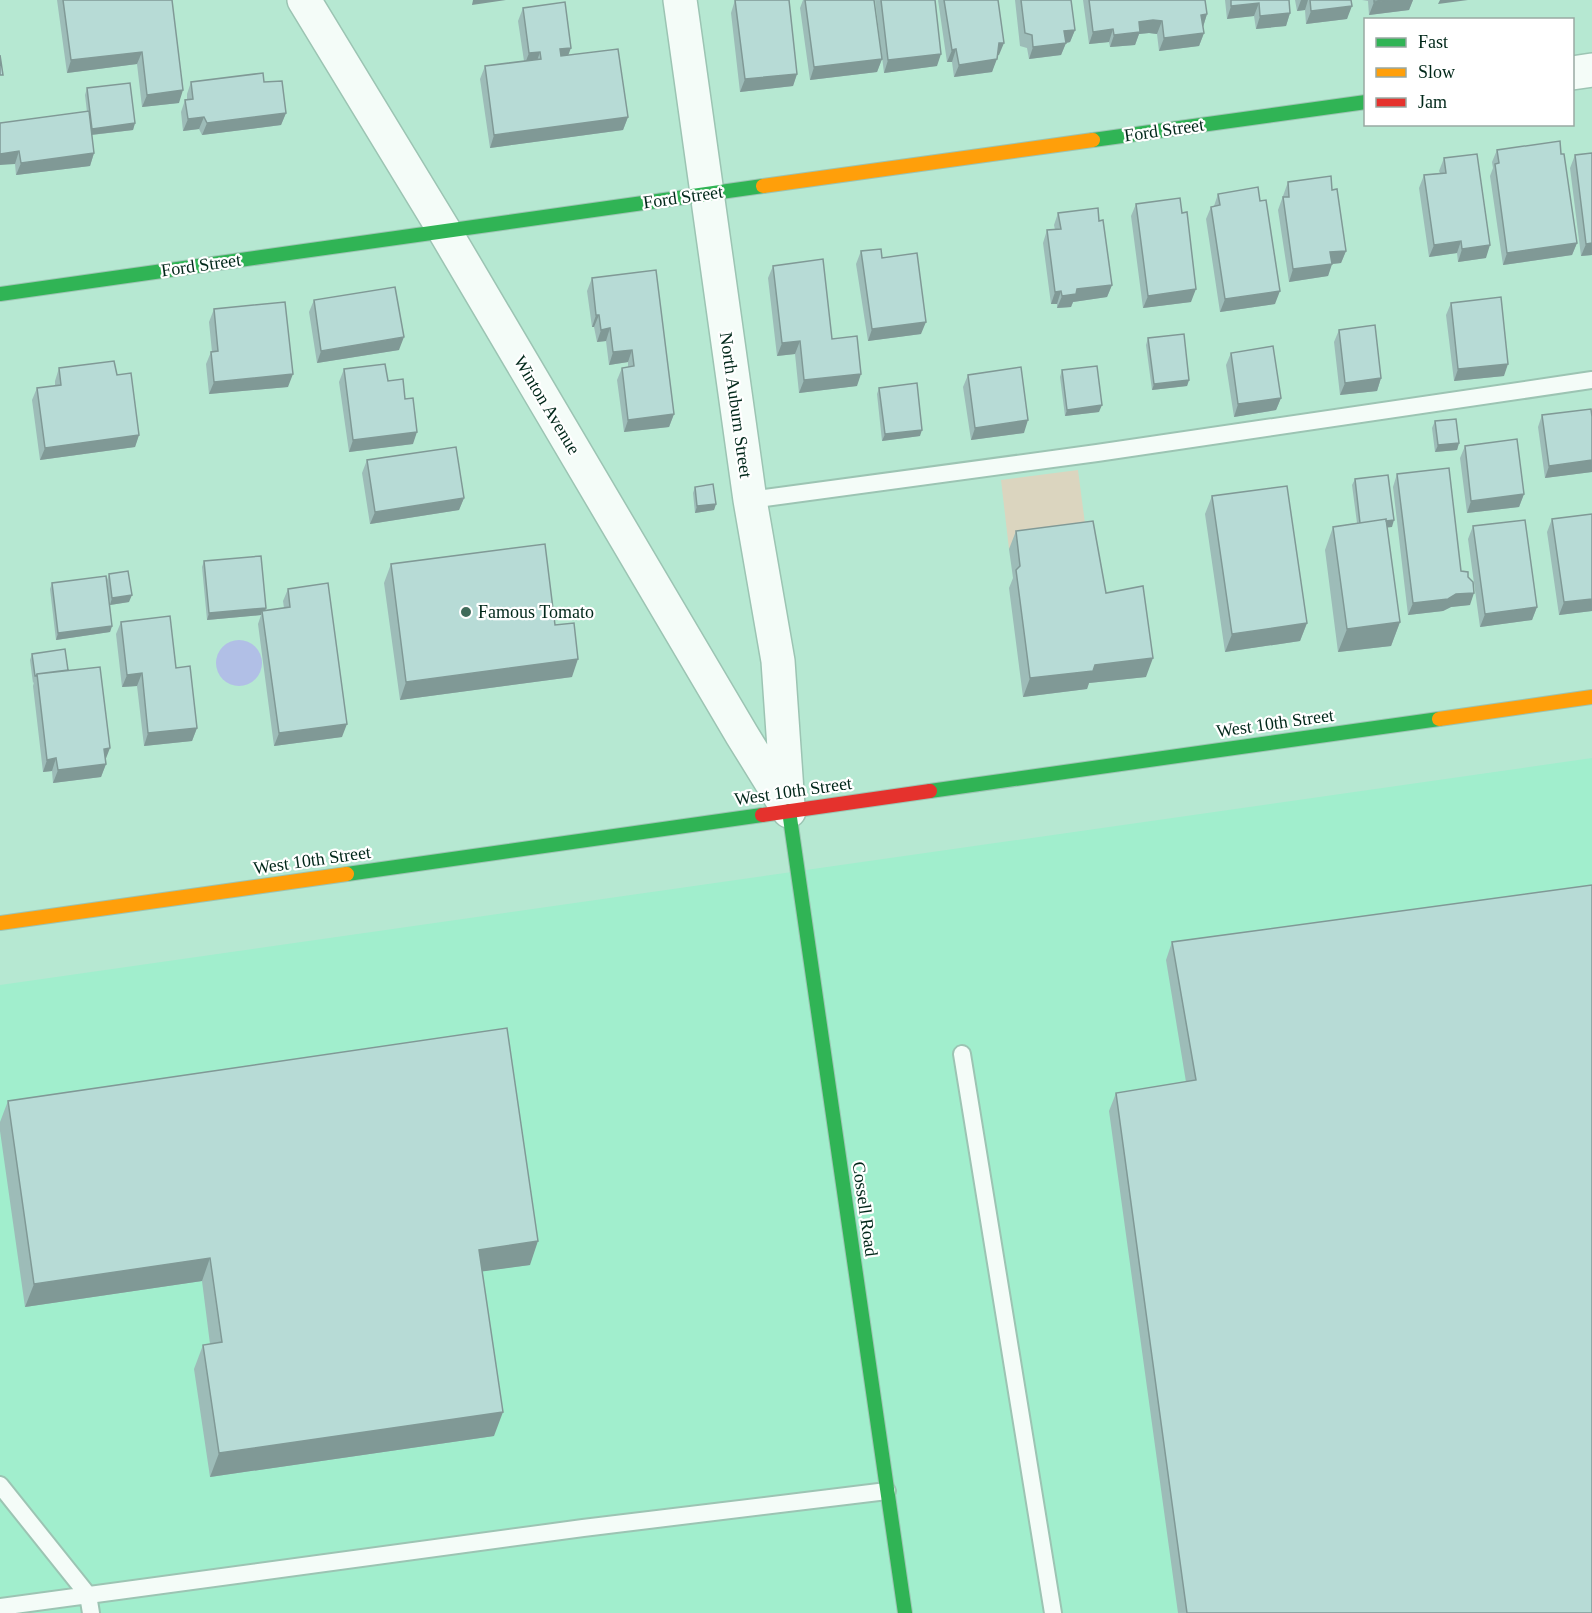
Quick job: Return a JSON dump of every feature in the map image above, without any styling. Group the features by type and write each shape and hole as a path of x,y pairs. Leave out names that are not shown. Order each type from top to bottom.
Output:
{"main road":[{"name":"Ford Street","path":"0,294 1364,102"},
{"name":"West 10th Street","path":"0,923 1592,697"},
{"name":"Cossell Road","path":"789,811 905,1613"}],"street":[{"name":"Winton Avenue","path":"304,0 444,230 789,811"},
{"name":"North Auburn Street","path":"680,0 750,500 778,661 789,811"},
{"path":"1574,73 1592,70"}],"lane":[{"path":"750,500 1132,448 1592,380"},
{"path":"962,1054 1053,1613"},
{"path":"0,1485 88,1595 91,1613"},
{"path":"0,1607 583,1528 887,1491"}],"shaded area":[{"path":"1078,470 1087,539 1009,549 1001,480"},
{"path":"1592,758 1592,1613 0,1613 0,985"}],"water":[{"path":"239,640 255,647 262,663 255,679 239,686 223,679 216,663 223,647"}],"building":[{"path":"63,0 172,0 183,90 147,95 142,52 71,60"},
{"path":"735,0 789,0 797,74 745,79"},
{"path":"805,0 874,0 882,59 814,67"},
{"path":"881,0 935,0 941,54 888,60"},
{"path":"944,0 998,0 1004,43 999,43 997,59 959,65 956,49 952,50"},
{"path":"1021,0 1071,0 1075,30 1064,31 1066,43 1033,47 1032,35 1025,33"},
{"path":"1089,0 1205,0 1207,14 1201,15 1204,33 1164,38 1162,21 1153,20 1139,22 1140,32 1114,35 1113,29 1093,32"},
{"path":"1231,0 1289,0 1290,13 1260,16 1259,3 1231,6"},
{"path":"1310,0 1351,0 1352,6 1311,11"},
{"path":"565,2 571,48 560,49 561,56 618,49 628,117 494,135 485,66 541,59 540,52 529,53 523,8"},
{"path":"0,55 3,75 0,75"},
{"path":"263,73 264,82 282,81 286,113 207,123 204,117 188,119 185,100 193,99 191,82"},
{"path":"130,83 135,123 92,129 87,88"},
{"path":"89,111 94,153 21,163 19,151 0,154 0,123"},
{"path":"1560,141 1561,154 1564,154 1577,243 1507,253 1495,164 1499,163 1497,150"},
{"path":"1592,153 1592,243 1586,244 1575,155"},
{"path":"1477,154 1490,245 1462,249 1461,241 1434,245 1424,175 1446,173 1444,158"},
{"path":"1331,176 1332,190 1337,189 1346,251 1330,252 1332,264 1293,269 1283,197 1289,197 1288,182"},
{"path":"1258,187 1260,201 1266,200 1280,291 1225,299 1211,207 1220,205 1218,194"},
{"path":"1180,198 1182,213 1187,212 1196,289 1148,296 1136,204"},
{"path":"1098,208 1099,221 1103,220 1112,285 1077,289 1076,294 1062,296 1061,291 1055,292 1047,230 1061,229 1058,213"},
{"path":"881,249 882,258 917,253 926,322 872,329 861,251"},
{"path":"823,259 832,339 857,336 861,374 804,380 800,341 782,343 773,266"},
{"path":"656,270 674,414 628,420 622,368 634,366 632,350 613,352 610,328 601,330 599,315 596,315 592,278"},
{"path":"395,287 404,337 321,351 314,300"},
{"path":"1501,297 1508,364 1458,369 1451,303"},
{"path":"285,302 293,374 214,382 211,352 218,351 214,309"},
{"path":"1375,325 1381,378 1345,383 1339,330"},
{"path":"1184,334 1189,380 1154,384 1148,338"},
{"path":"1273,346 1281,398 1238,404 1231,353"},
{"path":"114,361 117,375 131,373 139,435 45,448 37,388 61,385 59,368"},
{"path":"385,364 388,381 403,379 405,399 413,398 417,432 353,440 344,369"},
{"path":"1097,366 1102,405 1067,410 1062,370"},
{"path":"1021,367 1028,420 975,428 968,375"},
{"path":"917,383 922,430 885,434 879,388"},
{"path":"1591,409 1592,460 1549,466 1542,415"},
{"path":"1456,419 1459,443 1438,445 1435,421"},
{"path":"1517,439 1524,494 1471,501 1465,446"},
{"path":"456,447 464,498 375,512 367,460"},
{"path":"1449,468 1461,571 1468,572 1468,577 1473,582 1474,593 1456,594 1448,599 1413,603 1397,474"},
{"path":"1388,475 1394,520 1360,523 1355,479"},
{"path":"713,484 716,504 697,506 695,487"},
{"path":"1287,486 1307,623 1232,634 1212,496"},
{"path":"1592,514 1592,599 1564,602 1552,519"},
{"path":"1386,519 1400,622 1347,629 1333,527"},
{"path":"1525,520 1537,607 1485,614 1473,526"},
{"path":"1093,521 1106,593 1143,586 1153,658 1095,665 1093,671 1030,678 1016,570 1020,566 1016,531"},
{"name":"Famous Tomato","path":"545,544 555,625 574,623 578,659 406,682 391,564"},
{"path":"261,556 266,608 209,613 204,561"},
{"path":"128,571 132,595 112,598 109,574"},
{"path":"106,576 112,626 58,633 52,583"},
{"path":"328,583 347,724 279,733 262,611 290,607 288,589"},
{"path":"170,616 176,668 190,666 197,728 148,733 142,673 127,675 121,622"},
{"path":"65,649 68,670 35,676 32,654"},
{"path":"100,667 110,748 104,749 106,764 58,770 56,758 47,760 37,674"},
{"path":"1592,885 1592,1613 1187,1613 1116,1093 1196,1080 1172,942"},
{"path":"507,1028 538,1241 479,1250 503,1412 219,1453 203,1345 222,1342 210,1258 34,1284 8,1101"}],"traffic: fast":[{"path":"1093,140 1364,102"},
{"path":"0,294 763,186"},
{"path":"930,791 1439,719"},
{"path":"789,811 905,1613"},
{"path":"347,874 762,815"}],"traffic: slow":[{"path":"763,186 1093,140"},
{"path":"1439,719 1592,697"},
{"path":"0,923 347,874"}],"traffic: jam":[{"path":"762,815 930,791"}],"place":[{"name":"Famous Tomato","path":"466,612"}]}
